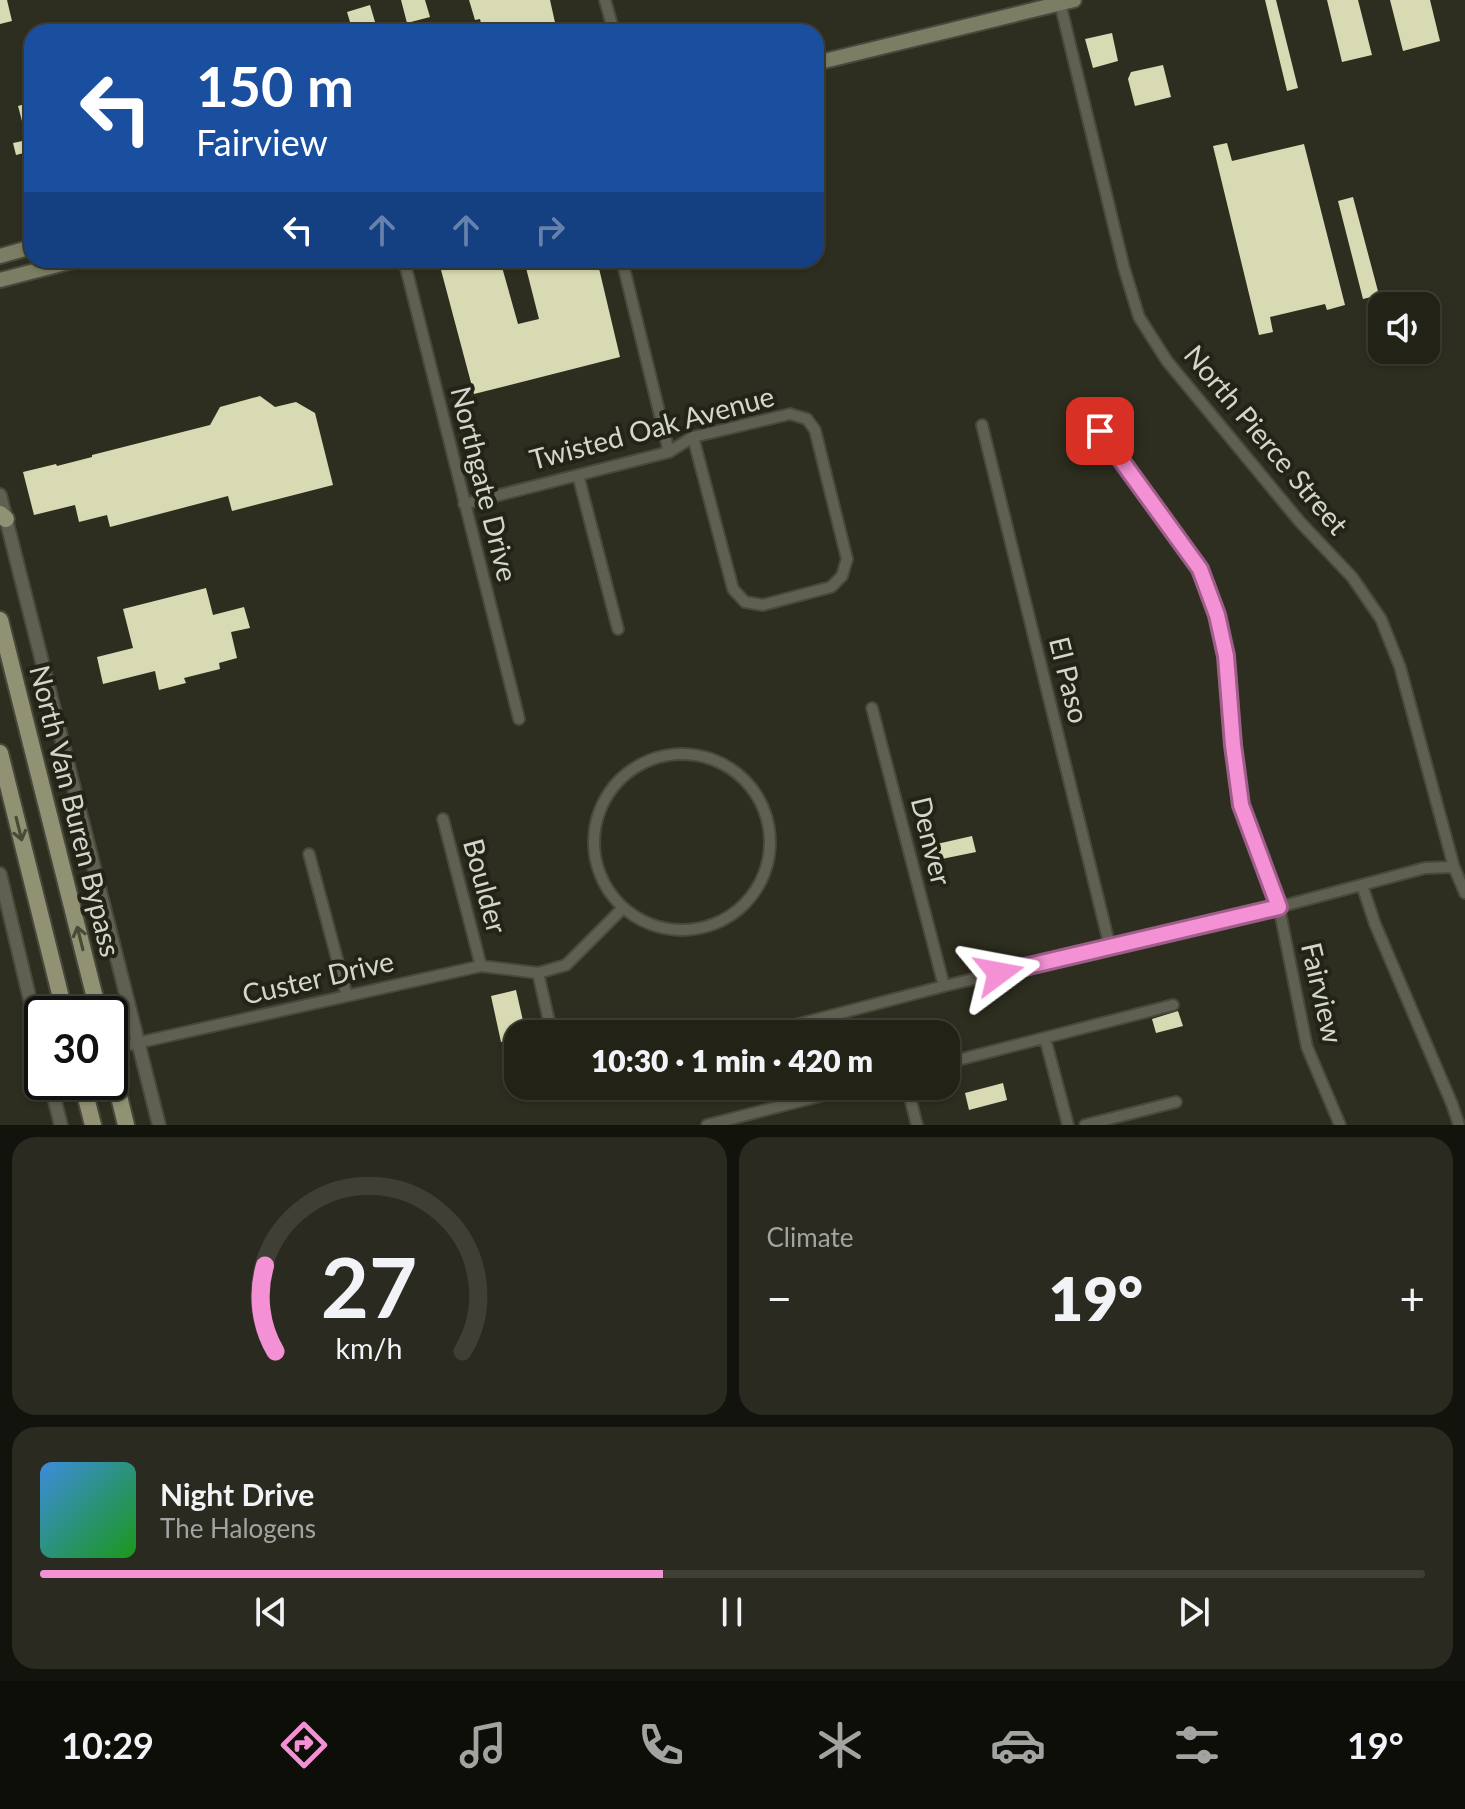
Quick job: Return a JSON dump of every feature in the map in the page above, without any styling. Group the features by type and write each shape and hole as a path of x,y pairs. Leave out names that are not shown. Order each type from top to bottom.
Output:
{"main road":[{"path":"824,61 1067,2"},
{"path":"0,256 24,249"},
{"path":"0,280 46,268"},
{"name":"North Van Buren Bypass","path":"0,620 94,996"},
{"name":"North Van Buren Bypass","path":"0,753 61,996"},
{"path":"87,1100 93,1125"},
{"path":"120,1100 126,1125"}],"street":[{"path":"605,0 612,24"},
{"name":"North Pierce Street","path":"1067,2 1124,268 1139,317 1167,361 1300,522 1352,577 1381,619 1400,667 1454,867 1465,893"},
{"name":"Northgate Drive","path":"406,268 519,719"},
{"path":"624,268 669,452"},
{"name":"Twisted Oak Avenue","path":"464,504 669,452 693,437 790,414 807,419 815,430 847,559 842,576 831,587 763,605 745,602 733,589 693,437"},
{"name":"El Paso","path":"982,425 1110,947"},
{"name":"Fairview","path":"1100,431 1200,569 1217,615 1226,656 1241,805 1279,907 1307,1047 1340,1125"},
{"path":"578,475 618,629"},
{"path":"0,495 3,517 159,1125"},
{"name":"Denver","path":"872,708 944,986"},
{"path":"674,753 705,756 733,769 760,798 770,827 769,858 750,899 726,919 697,929 666,929 637,918 623,908 600,876 593,846 597,815 611,788 634,767 674,753"},
{"name":"Boulder","path":"443,819 481,966"},
{"path":"309,854 347,996"},
{"path":"814,1020 944,986 1279,907 1425,868 1454,867"},
{"path":"0,874 29,996"},
{"path":"1362,885 1375,924 1459,1125"},
{"path":"549,1020 538,973 566,965 623,908"},
{"name":"Custer Drive","path":"128,1044 481,966 538,973"},
{"path":"960,1059 1173,1005"},
{"path":"1045,1038 1068,1125"},
{"path":"55,1100 61,1125"},
{"path":"707,1125 804,1100"},
{"path":"911,1100 917,1125"},
{"path":"1085,1125 1176,1102"}],"building":[{"path":"0,0 7,0 12,21 0,24"},
{"path":"401,0 425,0 430,17 407,23"},
{"path":"469,0 550,0 555,24 481,24 480,19 475,20"},
{"path":"1265,0 1276,0 1298,88 1287,91"},
{"path":"1327,0 1358,0 1372,55 1342,62"},
{"path":"1390,0 1430,0 1440,41 1403,51"},
{"path":"370,5 376,24 351,24 347,12"},
{"path":"1112,33 1118,61 1093,68 1085,39"},
{"path":"1163,65 1171,97 1135,106 1128,79 1131,72"},
{"path":"24,104 24,129 18,106"},
{"path":"24,141 24,153 16,155 13,143"},
{"path":"1227,143 1232,161 1304,144 1345,305 1327,310 1325,304 1270,317 1273,332 1259,335 1213,146"},
{"path":"1353,197 1378,292 1368,292 1368,298 1363,299 1338,201"},
{"path":"502,268 518,324 539,319 526,268 599,268 620,357 474,394 441,270"},
{"path":"260,396 275,407 296,402 315,413 333,485 232,511 228,496 110,527 107,515 79,522 75,505 34,515 23,472 57,466 210,425 220,407"},
{"path":"206,588 213,615 244,607 250,628 231,632 237,658 219,663 220,669 184,678 186,683 159,690 155,671 103,684 97,657 133,648 123,609"},
{"path":"972,836 976,852 932,861 928,846"},
{"path":"516,990 523,1020 504,1020 504,1041 501,1042 491,996"},
{"path":"1178,1011 1183,1026 1156,1033 1152,1019"},
{"path":"1003,1083 1007,1100 969,1110 965,1093"}],"route":[{"path":"999,973 1279,907 1241,805 1226,656 1217,615 1200,569 1100,431"}]}
